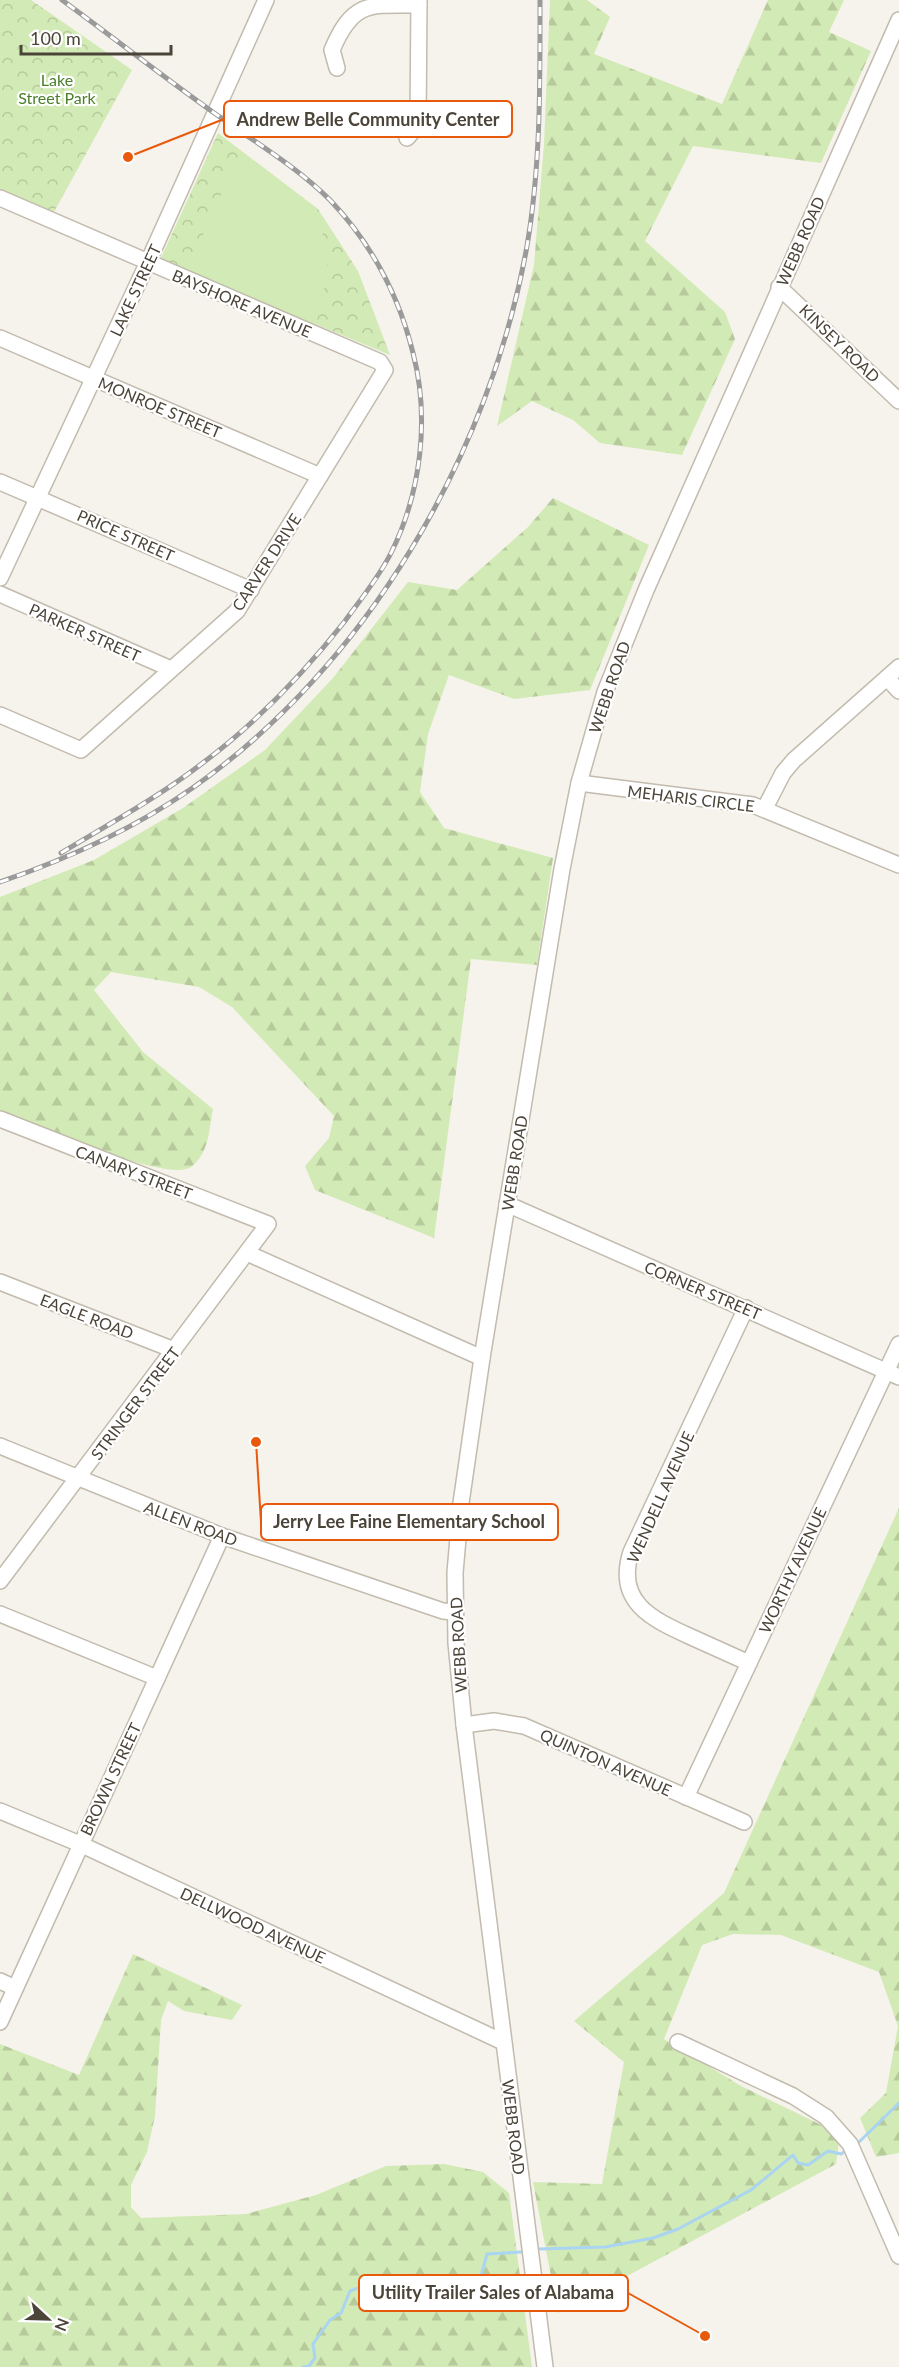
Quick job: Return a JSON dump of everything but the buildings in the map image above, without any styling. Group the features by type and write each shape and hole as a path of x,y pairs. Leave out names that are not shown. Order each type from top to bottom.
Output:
{"street":[{"name":"LAKE STREET","path":"0,579 148,262 266,0"},
{"path":"337,68 332,50 340,30 356,13 377,5 419,3 418,125 407,138"},
{"name":"WEBB ROAD","path":"545,2367 464,1725 454,1612 461,1503 482,1358 562,869 579,783 593,728 625,641 779,287 899,20"},
{"name":"BAYSHORE AVENUE","path":"0,198 380,362 384,366"},
{"name":"KINSEY ROAD","path":"779,287 899,401"},
{"name":"MONROE STREET","path":"0,338 320,476"},
{"name":"CARVER DRIVE","path":"0,715 81,750 237,611 384,373 384,366"},
{"name":"PRICE STREET","path":"0,482 251,590"},
{"name":"PARKER STREET","path":"0,594 171,669"},
{"path":"765,808 783,773 794,760 899,667"},
{"path":"886,678 899,691"},
{"name":"MEHARIS CIRCLE","path":"579,783 741,802 765,808 899,865"},
{"name":"CANARY STREET","path":"0,1119 268,1224"},
{"name":"CORNER STREET","path":"507,1204 893,1374"},
{"name":"STRINGER STREET","path":"0,1581 268,1224"},
{"path":"247,1253 482,1358"},
{"name":"EAGLE ROAD","path":"0,1282 174,1350"},
{"name":"WENDELL AVENUE","path":"746,1308 632,1552 627,1576 634,1598 648,1616 749,1663"},
{"name":"WORTHY AVENUE","path":"686,1797 749,1663 893,1374 899,1344"},
{"name":"ALLEN ROAD","path":"0,1446 222,1536 443,1611 454,1612"},
{"name":"BROWN STREET","path":"0,2022 222,1536"},
{"path":"0,1614 157,1678"},
{"name":"QUINTON AVENUE","path":"464,1725 494,1721 524,1726 744,1822"},
{"name":"DELLWOOD AVENUE","path":"0,1811 80,1844 503,2042"},
{"path":"0,1981 15,1988"},
{"path":"678,2042 793,2096 826,2117 841,2132 853,2151 899,2256"}],"green space":[{"name":"Lake Street Park","path":"0,0 31,0 132,70 54,212 0,189"},
{"path":"550,0 587,0 610,17 594,54 722,104 768,0 844,0 829,32 871,51 821,163 693,146 645,241 725,312 735,339 682,455 600,443 573,420 532,401 497,426 534,265 544,144"},
{"path":"218,133 318,209 358,271 390,355 160,260"},
{"path":"239,155 287,187 313,215 322,231 327,270 324,291 313,324 187,270"},
{"path":"553,498 649,545 590,690 514,699 449,675 428,734 420,792 444,828 553,858 537,965 471,959 434,1238 315,1190 305,1166 329,1138 334,1116 232,1007 199,987 111,972 94,990 143,1052 213,1109 205,1148 197,1162 191,1167 177,1170 128,1160 0,1111 0,897 94,860 183,808 265,750 333,678 408,582 457,590 528,527"},
{"path":"899,1508 899,2153 876,2157 860,2118 886,2093 898,2026 879,1972 781,1935 733,1934 702,1945 664,2039 741,2086 840,2134 836,2164 558,2313 533,2182 602,2184 624,2062 574,2021 724,1893"},
{"path":"133,1954 242,2005 232,2020 184,2011 168,2001 161,2020 155,2116 147,2152 131,2185 131,2207 141,2218 246,2214 316,2195 386,2166 444,2164 483,2172 509,2193 532,2367 0,2367 0,2044 79,2075"}],"waterway":[{"path":"858,2143 899,2103"},
{"path":"539,2249 605,2247 653,2238 678,2229 751,2190 793,2155 798,2163 808,2165 828,2151 841,2154 844,2152"},
{"path":"303,2367 309,2366 315,2358 313,2344 330,2320 341,2313 350,2291 369,2284 393,2280 428,2283 460,2282 481,2276 487,2254 521,2252"}],"railway":[{"path":"61,853 134,810 224,747 279,696 329,640 370,588 391,553 401,530 416,480 421,429 418,378 400,311 371,252 345,217 330,200 290,166 62,0"},
{"path":"0,882 50,864 146,818 191,789 254,739 312,682 364,618 411,550 451,477 484,401 509,324 527,246 535,184 539,123 540,0"}],"place":[{"name":"Andrew Belle Community Center","path":"128,157"},
{"name":"Jerry Lee Faine Elementary School","path":"256,1442"},
{"name":"Utility Trailer Sales of Alabama","path":"705,2336"}]}
